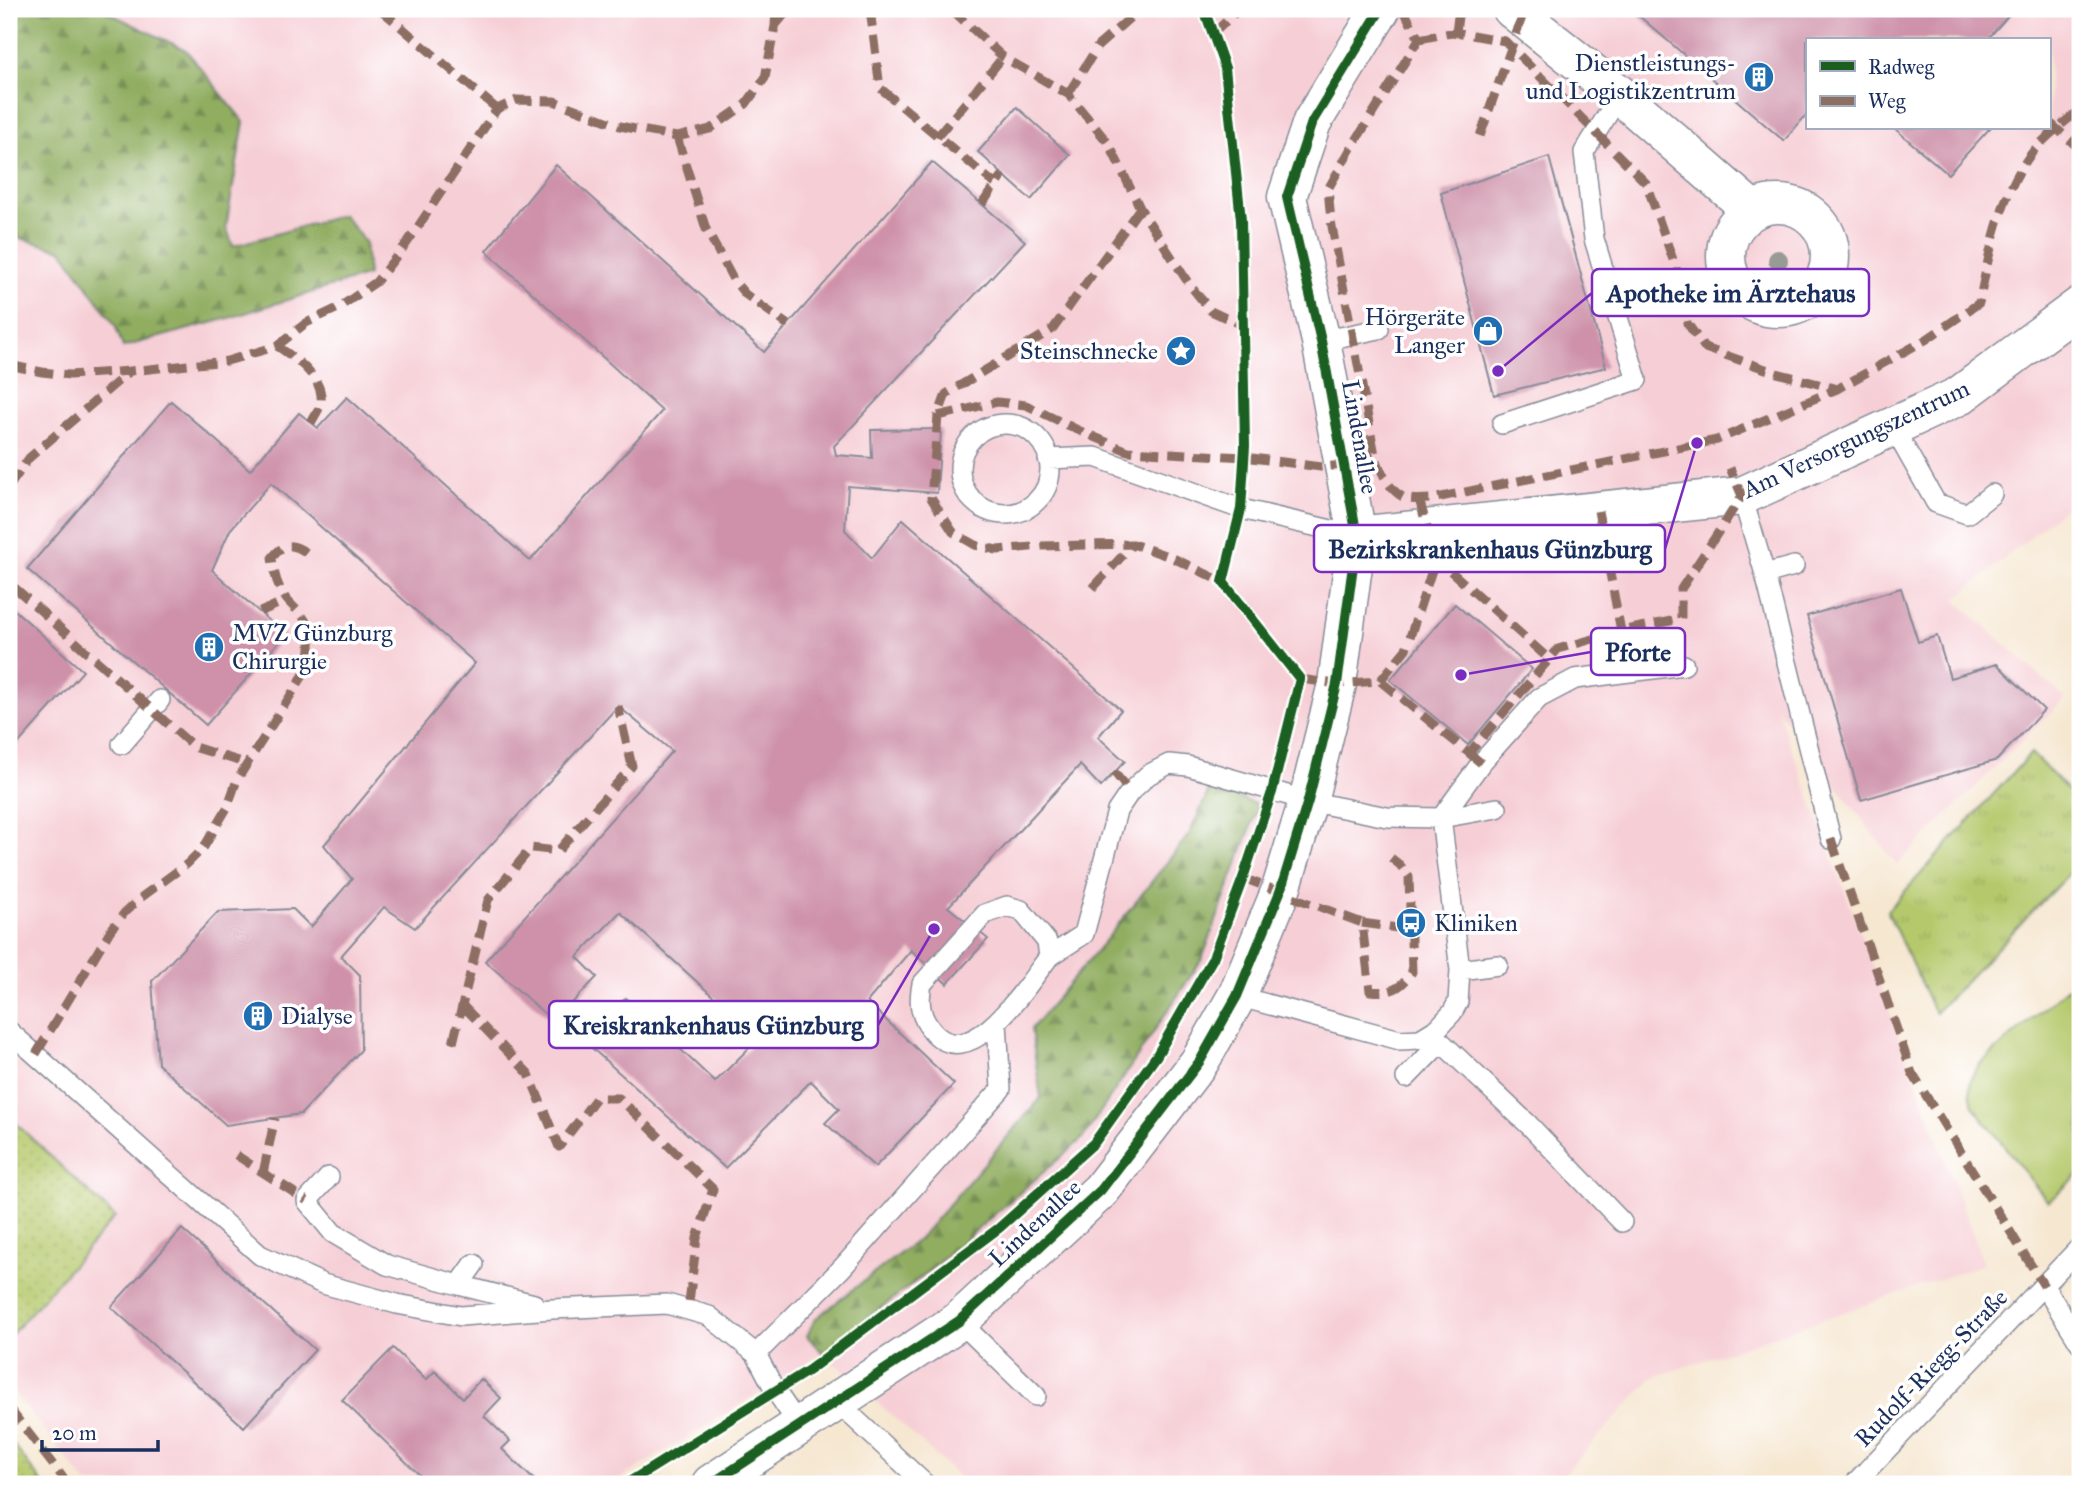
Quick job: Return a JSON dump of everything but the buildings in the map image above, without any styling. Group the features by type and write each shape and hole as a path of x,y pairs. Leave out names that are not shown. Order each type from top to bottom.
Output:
{"street":[{"name":"Lindenallee","path":"711,1484 959,1321 1101,1190 1200,1061 1237,996 1280,892 1308,801 1336,684 1357,536 1321,341 1287,197 1312,122 1381,9"},
{"path":"1512,9 1620,95 1752,210"},
{"name":"Am Versorgungszentrum","path":"1357,536 1742,496 1959,396 2080,306"}],"lane":[{"path":"1502,424 1637,380 1594,239 1584,152 1620,95"},
{"path":"1321,341 1379,329"},
{"path":"1000,424 1014,425 1029,432 1038,440 1048,459 1048,480 1043,493 1034,503 1022,510 1008,514 981,507 963,486 960,459 970,440 986,428 1000,424"},
{"path":"1893,427 1936,503 1967,514 1992,494"},
{"path":"1048,459 1095,457 1241,509 1357,536"},
{"path":"1742,496 1765,574 1831,839"},
{"path":"1765,574 1794,566"},
{"path":"1406,1078 1437,1037 1438,1028 1458,1002 1460,970 1441,818 1481,763 1539,698 1575,679 1684,665"},
{"path":"122,744 160,700"},
{"path":"1049,957 1047,942 1021,910 1007,906 985,914 922,984 920,1009 927,1025 939,1038 954,1044 974,1040 997,1023 1049,957 1084,934 1117,811 1130,792 1147,775 1169,764 1188,766 1308,801 1387,817 1441,818 1497,808"},
{"path":"1460,970 1498,965"},
{"path":"1237,996 1400,1040 1437,1037"},
{"path":"756,1354 842,1268 1001,1089 997,1023"},
{"path":"9,1031 260,1255 323,1284 397,1304 461,1316 667,1304 709,1315 756,1354 775,1390 800,1427"},
{"path":"1437,1037 1529,1125 1622,1222"},
{"path":"329,1177 307,1200 333,1233 387,1265 552,1309"},
{"name":"Rudolf-Riegg-Straße","path":"1854,1484 2080,1247"},
{"path":"459,1285 474,1265"},
{"path":"2044,1286 2080,1343"},
{"path":"959,1321 1036,1396"},
{"path":"837,1402 925,1484"}],"shaded area":[{"path":"9,9 2080,9 2080,495 1955,600 2065,698 1897,865 1776,707 1984,1264 1652,1378 1555,1484 967,1484 823,1353 612,1484 87,1484 9,1386 9,1337 115,1217 9,1117"}],"green space":[{"path":"9,9 101,9 186,50 244,122 226,227 233,246 343,215 365,242 368,275 123,347 115,325 62,250 9,235"},
{"path":"2031,753 2080,802 2080,862 1935,1013 1887,911"},
{"path":"1210,788 1259,805 1202,959 1083,1138 929,1271 823,1353 807,1336 815,1319 920,1238 1041,1098 1031,1029 1190,833"},
{"path":"2080,977 2080,1173 2048,1202 1973,1106 1970,1084 1980,1064"},
{"path":"9,1117 115,1217 9,1337"},
{"path":"9,1439 43,1484 9,1484"}],"marked path":[{"path":"380,9 497,109"},
{"path":"9,365 70,375 130,371 227,361 277,346 306,323 338,308 376,282 407,243 497,109 517,100 554,101 620,126 677,137 710,129 746,104 765,78 776,9"},
{"path":"775,26 789,9"},
{"path":"870,9 880,88 995,184"},
{"path":"951,9 1003,57 1068,94 1109,144 1140,208 1189,284 1211,311 1243,326"},
{"path":"1068,94 1098,46 1140,9"},
{"path":"1213,34 1239,9"},
{"path":"1403,9 1419,39 1328,189 1331,221 1375,455 1391,487 1408,499 1431,499 1717,440 1837,389 1927,339 1979,303 1997,225 2020,170 2042,142 2080,110"},
{"path":"1456,32 1459,9"},
{"path":"1480,136 1522,17"},
{"path":"1419,39 1456,32 1505,41 1646,183 1678,274 1687,323 1705,348 1777,373 1837,389"},
{"path":"937,137 1003,57"},
{"path":"2050,123 2080,149"},
{"path":"677,137 706,229 734,281 745,294 788,325"},
{"path":"982,204 1003,175"},
{"path":"1140,208 1053,329 946,394 938,416 931,498 953,532 975,545 997,550 1133,544 1173,558 1223,582"},
{"path":"277,346 307,370 318,385 321,402 311,423"},
{"path":"9,487 29,458 130,371"},
{"path":"938,416 997,402 1026,405 1128,451 1245,457 1321,467 1344,465 1375,455"},
{"path":"1300,679 1337,684 1380,681 1469,753 1558,649 1621,631 1681,619 1681,589 1742,496 1730,468"},
{"path":"1419,499 1436,558 1550,660"},
{"path":"1598,511 1621,631"},
{"path":"1093,588 1133,544"},
{"path":"36,1054 110,931 125,912 187,864 204,847 227,808 237,780 306,671 310,649 308,626 281,590 272,558 286,546 301,549 312,556"},
{"path":"1380,681 1406,649 1436,558"},
{"path":"14,587 194,747 248,764"},
{"path":"260,612 287,600"},
{"path":"453,1043 488,900 531,848 558,851 632,766 618,706"},
{"path":"1469,753 1481,763"},
{"path":"1114,772 1130,792"},
{"path":"1831,839 1912,1073 2044,1286"},
{"path":"1243,878 1362,923 1370,991 1384,991 1399,986 1412,972 1409,877 1391,858"},
{"path":"1362,923 1411,930"},
{"path":"463,1006 529,1074 559,1147 596,1098 619,1098 713,1189 697,1238 688,1310"},
{"path":"263,1173 275,1118"},
{"path":"236,1155 307,1201"},
{"path":"9,1408 68,1484"}],"cycle path":[{"path":"626,1484 809,1370 999,1228 1094,1143 1157,1055 1213,958 1272,792 1300,679 1223,582 1241,509 1245,446 1241,220 1225,68 1204,9"},
{"path":"711,1484 959,1321 1101,1190 1200,1061 1237,996 1280,892 1308,801 1337,684 1357,536 1321,341 1287,197 1312,122 1381,9"}],"place":[{"name":"Dienstleistungs- und Logistikzentrum","path":"1759,77"},
{"name":"Hörgeräte Langer","path":"1488,331"},
{"name":"Steinschnecke","path":"1181,351"},
{"name":"Apotheke im Ärztehaus","path":"1498,371"},
{"name":"Bezirkskrankenhaus Günzburg","path":"1697,443"},
{"name":"MVZ Günzburg Chirurgie","path":"209,647"},
{"name":"Pforte","path":"1461,675"},
{"name":"Kliniken","path":"1411,923"},
{"name":"Kreiskrankenhaus Günzburg","path":"934,929"},
{"name":"Dialyse","path":"258,1016"}]}
